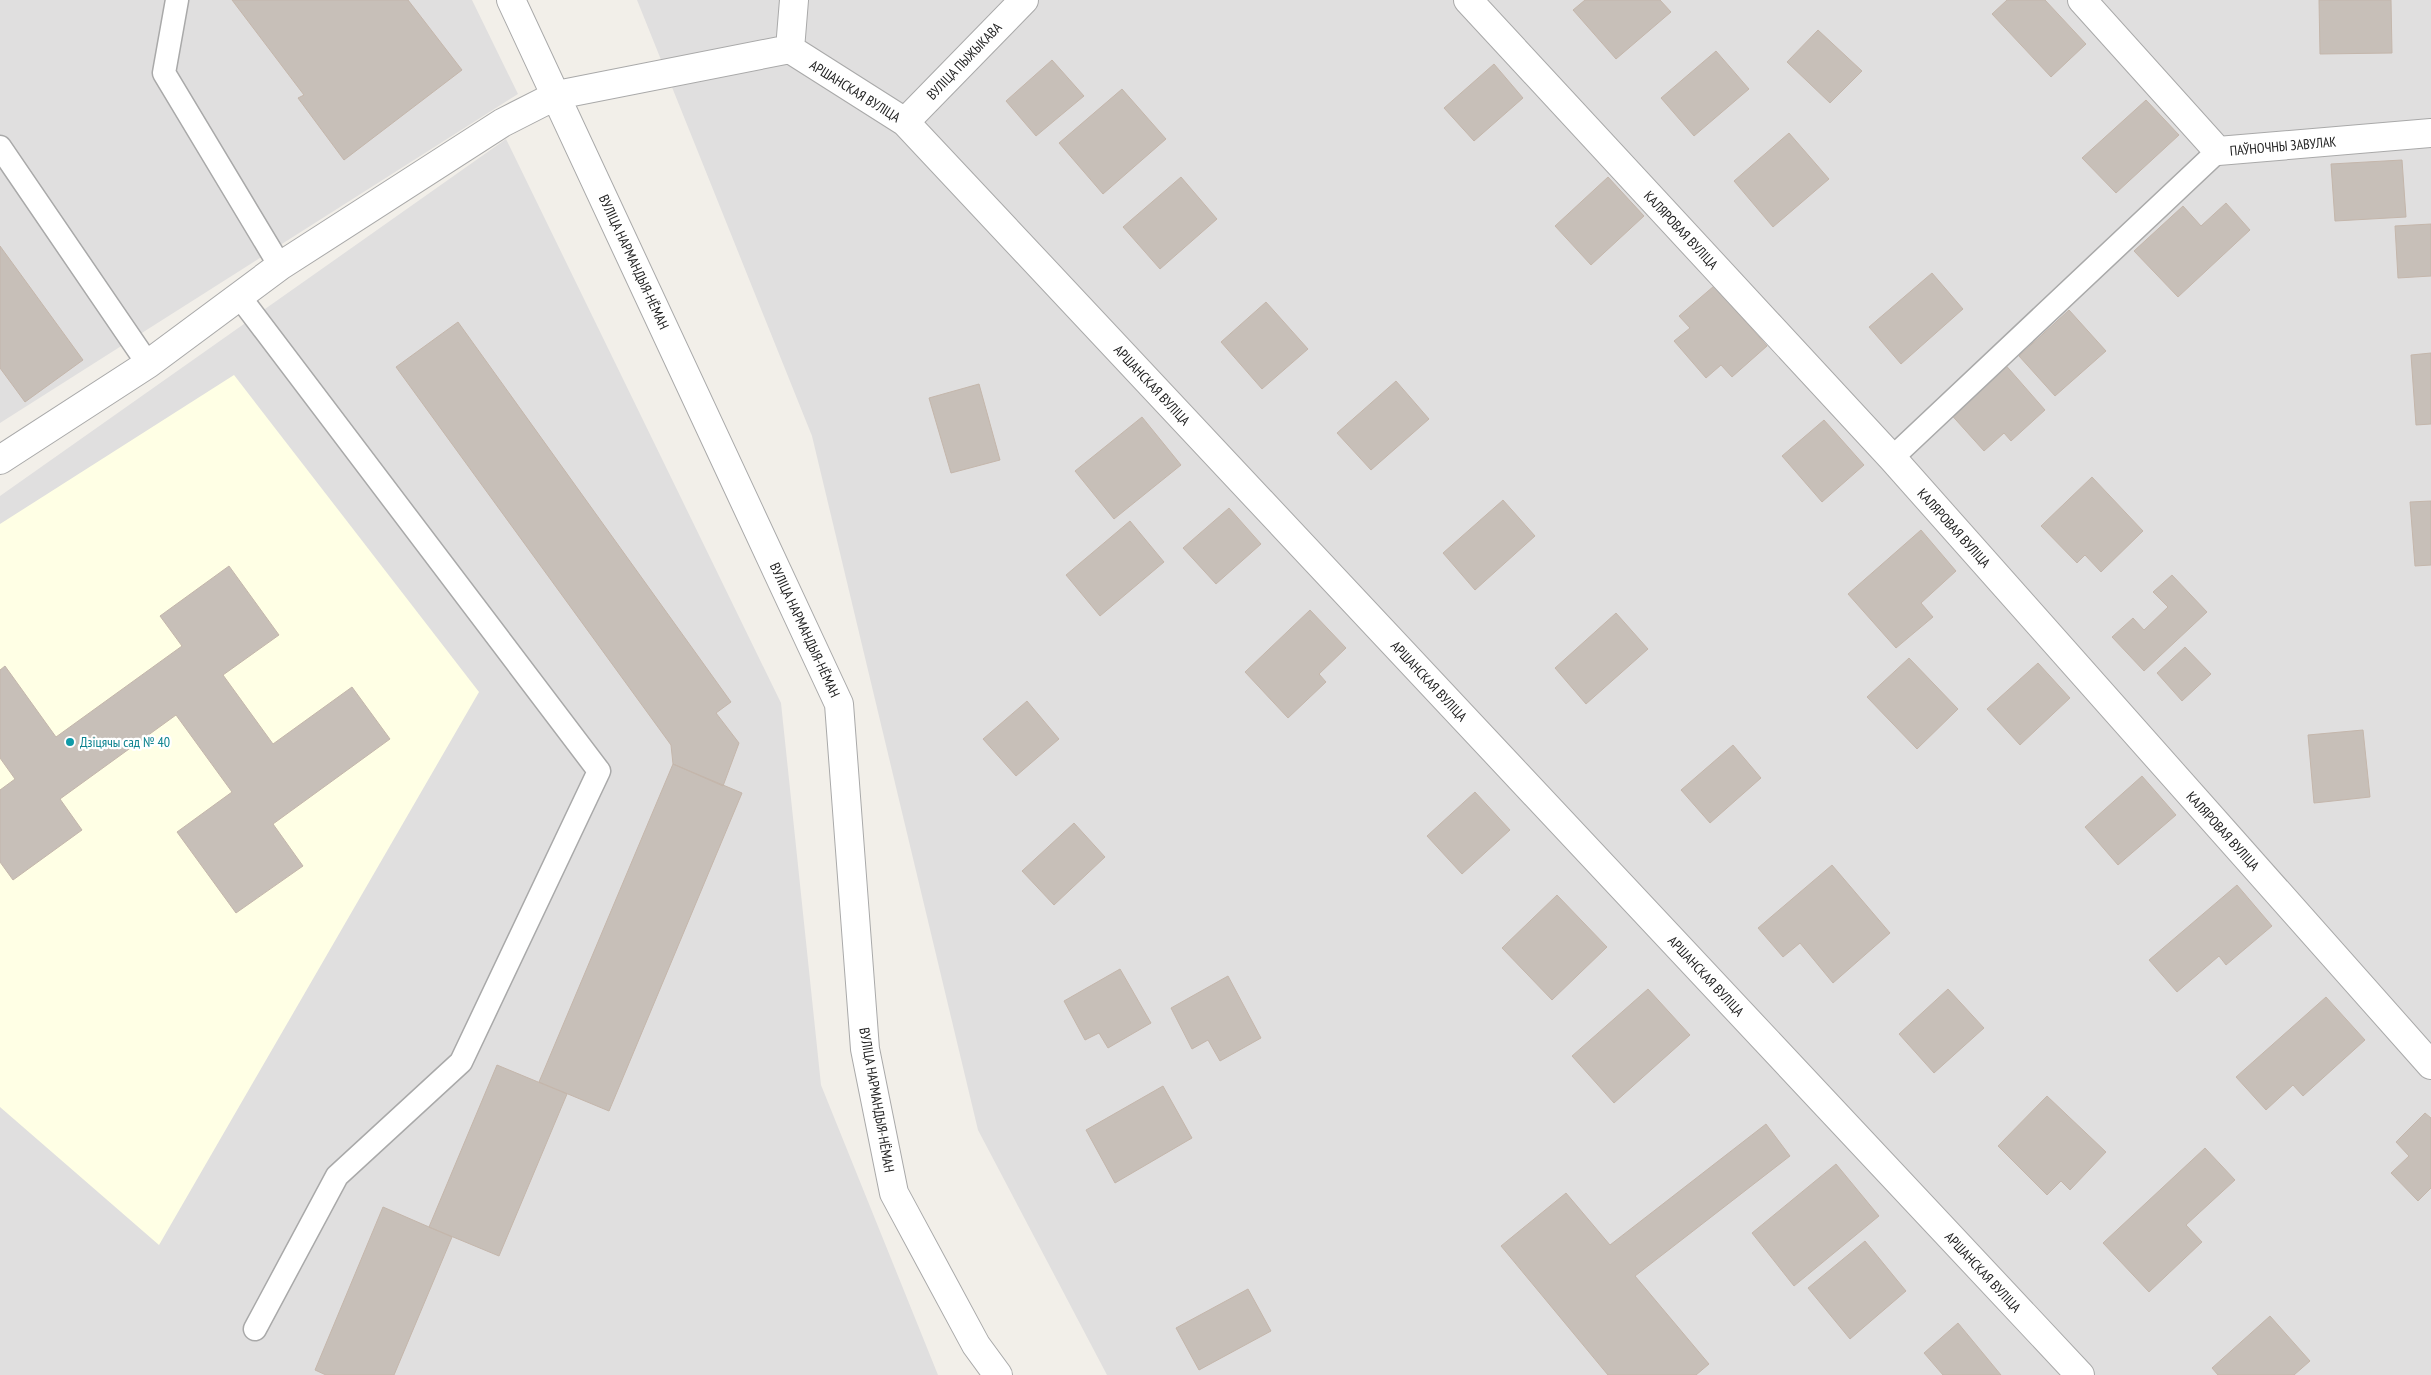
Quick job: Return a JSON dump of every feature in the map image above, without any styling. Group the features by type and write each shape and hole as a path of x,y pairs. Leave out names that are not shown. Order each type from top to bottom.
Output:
{"street":[{"name":"ВУЛІЦА НАРМАНДЫЯ-НЁМАН","path":"512,0 839,704 865,1049 894,1193 976,1345 998,1375"},
{"path":"0,460 148,364 280,266 502,123 557,95 790,49 794,0"},
{"name":"ВУЛІЦА ПЫЖЫКАВА","path":"905,122 1024,0"},
{"name":"КАЛЯРОВАЯ ВУЛІЦА","path":"1468,0 1892,458 2431,1065"},
{"name":"ПАЎНОЧНЫ ЗАВУЛАК","path":"2082,0 2218,151 2431,134"},
{"name":"АРШАНСКАЯ ВУЛІЦА","path":"790,49 905,122 2080,1375"}],"lane":[{"path":"177,0 164,73 280,266"},
{"path":"0,147 148,364"},
{"path":"1892,458 2218,151"},
{"path":"239,296 599,771 461,1062 337,1176 255,1329"}],"shaded area":[{"path":"0,0 472,0 518,94 0,423"},
{"path":"637,0 2431,0 2431,1375 1107,1375 978,1130 812,436"},
{"path":"506,139 781,703 821,1085 938,1375 0,1375 0,496"},
{"path":"234,375 479,692 159,1245 0,1107 0,524"}],"building":[{"path":"232,0 408,0 462,70 344,160 298,98 304,95"},
{"path":"1585,0 1660,0 1671,12 1616,59 1573,10"},
{"path":"2007,0 2045,0 2086,44 2051,77 1992,14"},
{"path":"2319,0 2391,0 2392,53 2320,54"},
{"path":"1818,30 1862,71 1830,103 1787,62"},
{"path":"1716,51 1749,89 1694,136 1661,98"},
{"path":"1052,60 1084,96 1036,136 1006,101"},
{"path":"1494,64 1523,98 1474,141 1444,108"},
{"path":"1122,89 1166,139 1103,194 1059,143"},
{"path":"2146,100 2179,135 2116,193 2082,158"},
{"path":"1789,133 1829,179 1773,227 1734,181"},
{"path":"2402,160 2406,217 2335,221 2331,164"},
{"path":"1181,177 1217,219 1160,269 1123,227"},
{"path":"1608,177 1644,216 1591,265 1555,226"},
{"path":"2226,203 2250,230 2178,297 2134,251 2183,206 2201,226"},
{"path":"2431,224 2431,276 2398,278 2395,226"},
{"path":"0,246 83,360 25,402 0,368"},
{"path":"1932,273 1963,309 1901,364 1869,327"},
{"path":"1714,286 1767,346 1732,377 1721,365 1706,378 1674,341 1690,328 1679,316"},
{"path":"1266,302 1308,349 1262,389 1221,342"},
{"path":"2069,310 2106,351 2055,396 2019,356"},
{"path":"458,322 731,702 716,713 739,743 723,786 673,764 671,745 396,367"},
{"path":"2431,353 2431,424 2416,425 2411,355"},
{"path":"2002,361 2045,410 2011,441 2004,433 1984,451 1947,410"},
{"path":"1396,381 1429,419 1371,470 1337,433"},
{"path":"979,384 1000,460 951,473 929,398"},
{"path":"1142,417 1181,465 1114,519 1075,471"},
{"path":"1824,420 1864,465 1822,502 1782,456"},
{"path":"2092,477 2143,531 2101,572 2085,555 2077,563 2041,526"},
{"path":"1503,500 1535,536 1475,590 1443,553"},
{"path":"2431,501 2431,565 2415,566 2410,502"},
{"path":"1229,508 1261,544 1216,584 1183,548"},
{"path":"1130,521 1164,562 1100,616 1066,575"},
{"path":"1921,530 1956,571 1921,603 1933,617 1896,648 1848,594"},
{"name":"Дзіцячы сад № 40","path":"229,566 279,635 223,675 273,744 352,687 390,739 273,824 303,866 236,913 177,832 232,792 176,715 60,799 82,830 13,880 0,862 0,790 15,779 0,758 0,670 5,666 56,737 182,646 160,616"},
{"path":"2172,575 2207,612 2144,671 2112,637 2133,618 2144,630 2168,607 2153,592"},
{"path":"1310,610 1346,648 1319,674 1326,682 1288,718 1245,672"},
{"path":"1616,613 1648,649 1586,704 1555,668"},
{"path":"2185,647 2211,674 2182,701 2157,673"},
{"path":"1909,658 1958,709 1917,749 1867,697"},
{"path":"2038,663 2070,698 2020,745 1987,709"},
{"path":"1027,701 1059,739 1016,776 983,739"},
{"path":"2363,730 2370,797 2314,803 2308,735"},
{"path":"1733,745 1761,778 1710,823 1681,790"},
{"path":"673,764 742,793 609,1111 539,1082"},
{"path":"2142,776 2176,815 2118,865 2085,827"},
{"path":"1475,792 1510,830 1462,874 1427,836"},
{"path":"1074,823 1105,857 1054,905 1022,871"},
{"path":"1832,865 1890,933 1833,983 1800,943 1783,957 1758,928"},
{"path":"2237,885 2272,926 2226,965 2219,956 2177,992 2149,960"},
{"path":"1557,895 1607,947 1552,1000 1502,948"},
{"path":"1120,969 1151,1023 1108,1048 1099,1033 1085,1040 1064,1001"},
{"path":"1228,976 1261,1038 1220,1061 1208,1040 1192,1049 1171,1008"},
{"path":"1648,989 1690,1035 1614,1103 1572,1056"},
{"path":"1948,989 1984,1028 1934,1073 1899,1034"},
{"path":"2326,997 2365,1040 2303,1096 2293,1085 2266,1110 2236,1077"},
{"path":"497,1065 567,1094 499,1256 429,1227"},
{"path":"1163,1086 1192,1138 1115,1183 1086,1130"},
{"path":"2047,1096 2106,1152 2070,1190 2061,1181 2047,1195 1998,1146"},
{"path":"2425,1113 2431,1118 2431,1188 2418,1201 2391,1173 2409,1156 2396,1142"},
{"path":"1766,1124 1790,1156 1635,1276 1709,1364 1696,1375 1608,1375 1501,1246 1566,1193 1610,1245"},
{"path":"2205,1148 2235,1180 2186,1225 2202,1242 2149,1292 2103,1243"},
{"path":"1836,1164 1879,1216 1794,1286 1752,1233"},
{"path":"383,1207 452,1237 394,1375 326,1375 315,1370"},
{"path":"1865,1241 1906,1291 1850,1339 1808,1288"},
{"path":"1248,1289 1271,1331 1199,1370 1176,1328"},
{"path":"2270,1316 2310,1361 2294,1375 2218,1375 2212,1368"},
{"path":"1958,1323 2001,1375 1943,1375 1924,1353"}],"place":[{"name":"Дзіцячы сад № 40","path":"70,742"}]}
